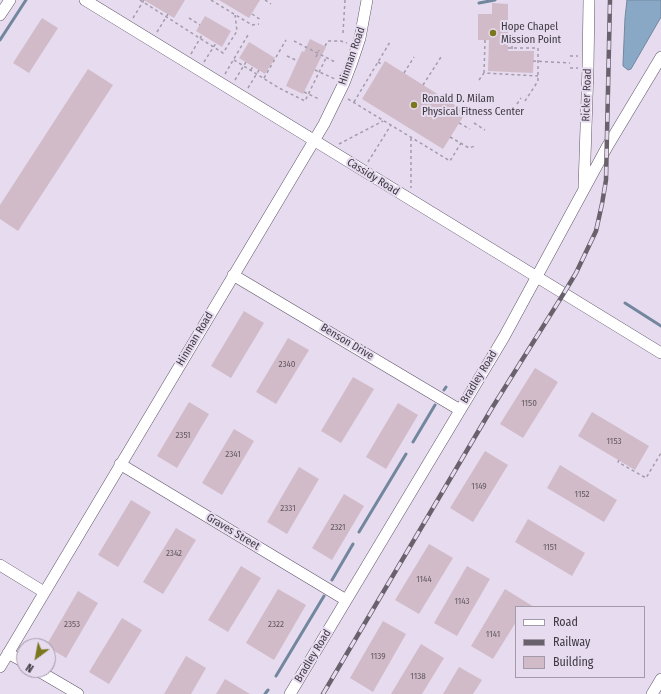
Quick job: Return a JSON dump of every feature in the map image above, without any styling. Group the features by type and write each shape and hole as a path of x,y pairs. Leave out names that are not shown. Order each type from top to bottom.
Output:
{"street":[{"path":"0,16 10,0"},
{"name":"Cassidy Road","path":"85,0 661,353"},
{"name":"Hinman Road","path":"0,667 324,124 344,83 360,38 367,0"},
{"name":"Ricker Road","path":"584,190 589,0"},
{"name":"Bradley Road","path":"290,694 504,337 607,147 661,57"},
{"name":"Benson Drive","path":"234,275 460,410"},
{"name":"Graves Street","path":"120,464 346,600"},
{"path":"0,565 44,592"},
{"path":"8,653 16,658"},
{"path":"51,678 78,694"},
{"path":"652,694 661,679"}],"path":[{"path":"140,0 167,15 200,39 223,53 237,31 235,15"},
{"path":"211,0 252,25 259,24"},
{"path":"265,0 271,4"},
{"path":"344,33 345,0"},
{"path":"128,26 144,1"},
{"path":"252,14 261,20"},
{"path":"151,41 167,15"},
{"path":"189,18 200,25"},
{"path":"508,27 512,27 512,51"},
{"path":"186,62 202,35"},
{"path":"220,83 248,35"},
{"path":"264,78 286,40"},
{"path":"479,80 484,73 485,40"},
{"path":"294,41 335,62"},
{"path":"325,46 328,41 341,41"},
{"path":"354,102 390,42"},
{"path":"199,70 216,43"},
{"path":"508,48 538,48 538,81 525,101"},
{"path":"316,58 319,50"},
{"path":"287,56 298,61"},
{"path":"404,73 414,57"},
{"path":"423,85 441,57"},
{"path":"234,60 279,88 305,101 326,58"},
{"path":"230,89 246,62"},
{"path":"378,62 383,64"},
{"path":"533,62 570,63"},
{"path":"251,70 253,66"},
{"path":"242,97 259,70"},
{"path":"314,70 344,83"},
{"path":"484,73 538,76"},
{"path":"304,92 319,99"},
{"path":"339,94 450,161 461,143"},
{"path":"517,104 521,98"},
{"path":"329,150 383,120"},
{"path":"459,123 470,129"},
{"path":"474,123 485,130"},
{"path":"362,170 391,125"},
{"path":"450,137 469,148 476,146"},
{"path":"411,138 411,200"},
{"path":"619,460 618,462 646,478 661,453"}],"water":[{"path":"627,0 661,0 661,17 631,69 628,70 623,66"}],"building":[{"path":"144,0 185,0 174,18"},
{"path":"219,0 260,0 249,18"},
{"name":"Hope Chapel Mission Point","path":"492,3 508,4 508,51 534,51 533,73 488,71 489,40 478,40 478,14 492,14"},
{"path":"205,16 231,31 222,47 196,31"},
{"path":"42,18 58,28 29,73 13,63"},
{"path":"310,39 326,47 303,94 286,86 302,51 304,52"},
{"path":"249,42 275,58 265,74 239,58"},
{"name":"Ronald D. Milam Physical Fitness Center","path":"385,61 466,112 443,149 362,99"},
{"path":"88,69 113,85 18,231 0,219 0,205"},
{"path":"244,311 264,323 231,378 211,366"},
{"path":"288,338 309,350 276,404 256,392"},
{"path":"535,368 558,382 523,438 500,424"},
{"path":"353,377 374,389 341,443 321,431"},
{"path":"189,402 209,414 177,468 157,456"},
{"path":"398,403 418,415 386,469 366,457"},
{"path":"592,412 649,446 635,470 578,436"},
{"path":"234,429 254,441 222,495 202,483"},
{"path":"485,451 508,465 473,522 450,508"},
{"path":"560,465 617,500 604,522 547,488"},
{"path":"299,467 319,479 287,534 267,522"},
{"path":"344,494 364,506 332,560 312,548"},
{"path":"131,500 151,512 118,567 98,555"},
{"path":"528,519 585,553 572,576 515,542"},
{"path":"176,528 196,540 163,594 143,582"},
{"path":"429,544 453,558 419,614 395,600"},
{"path":"241,566 261,578 228,632 208,620"},
{"path":"467,566 490,579 457,636 434,623"},
{"path":"278,589 306,605 274,660 246,643"},
{"path":"505,589 532,606 515,606 515,624 493,659 471,646"},
{"path":"78,591 98,603 66,658 56,652 56,638 51,638"},
{"path":"122,618 142,630 109,684 89,672"},
{"path":"383,621 406,634 373,692 350,678"},
{"path":"421,644 444,658 422,694 391,694"},
{"path":"186,656 206,668 191,694 164,694"},
{"path":"459,667 482,680 473,694 443,694"},
{"path":"225,679 250,694 216,694"}],"waterway":[{"path":"0,40 26,0"},
{"path":"479,3 495,0"},
{"path":"625,303 661,326"},
{"path":"413,442 435,405"},
{"path":"359,532 406,454"},
{"path":"332,580 353,544"},
{"path":"276,676 324,596"},
{"path":"265,694 268,690"}],"railway":[{"path":"323,694 492,408 576,273 596,231 606,180 610,0"}],"place":[{"name":"Hope Chapel Mission Point","path":"493,33"},
{"name":"Ronald D. Milam Physical Fitness Center","path":"414,105"}]}
